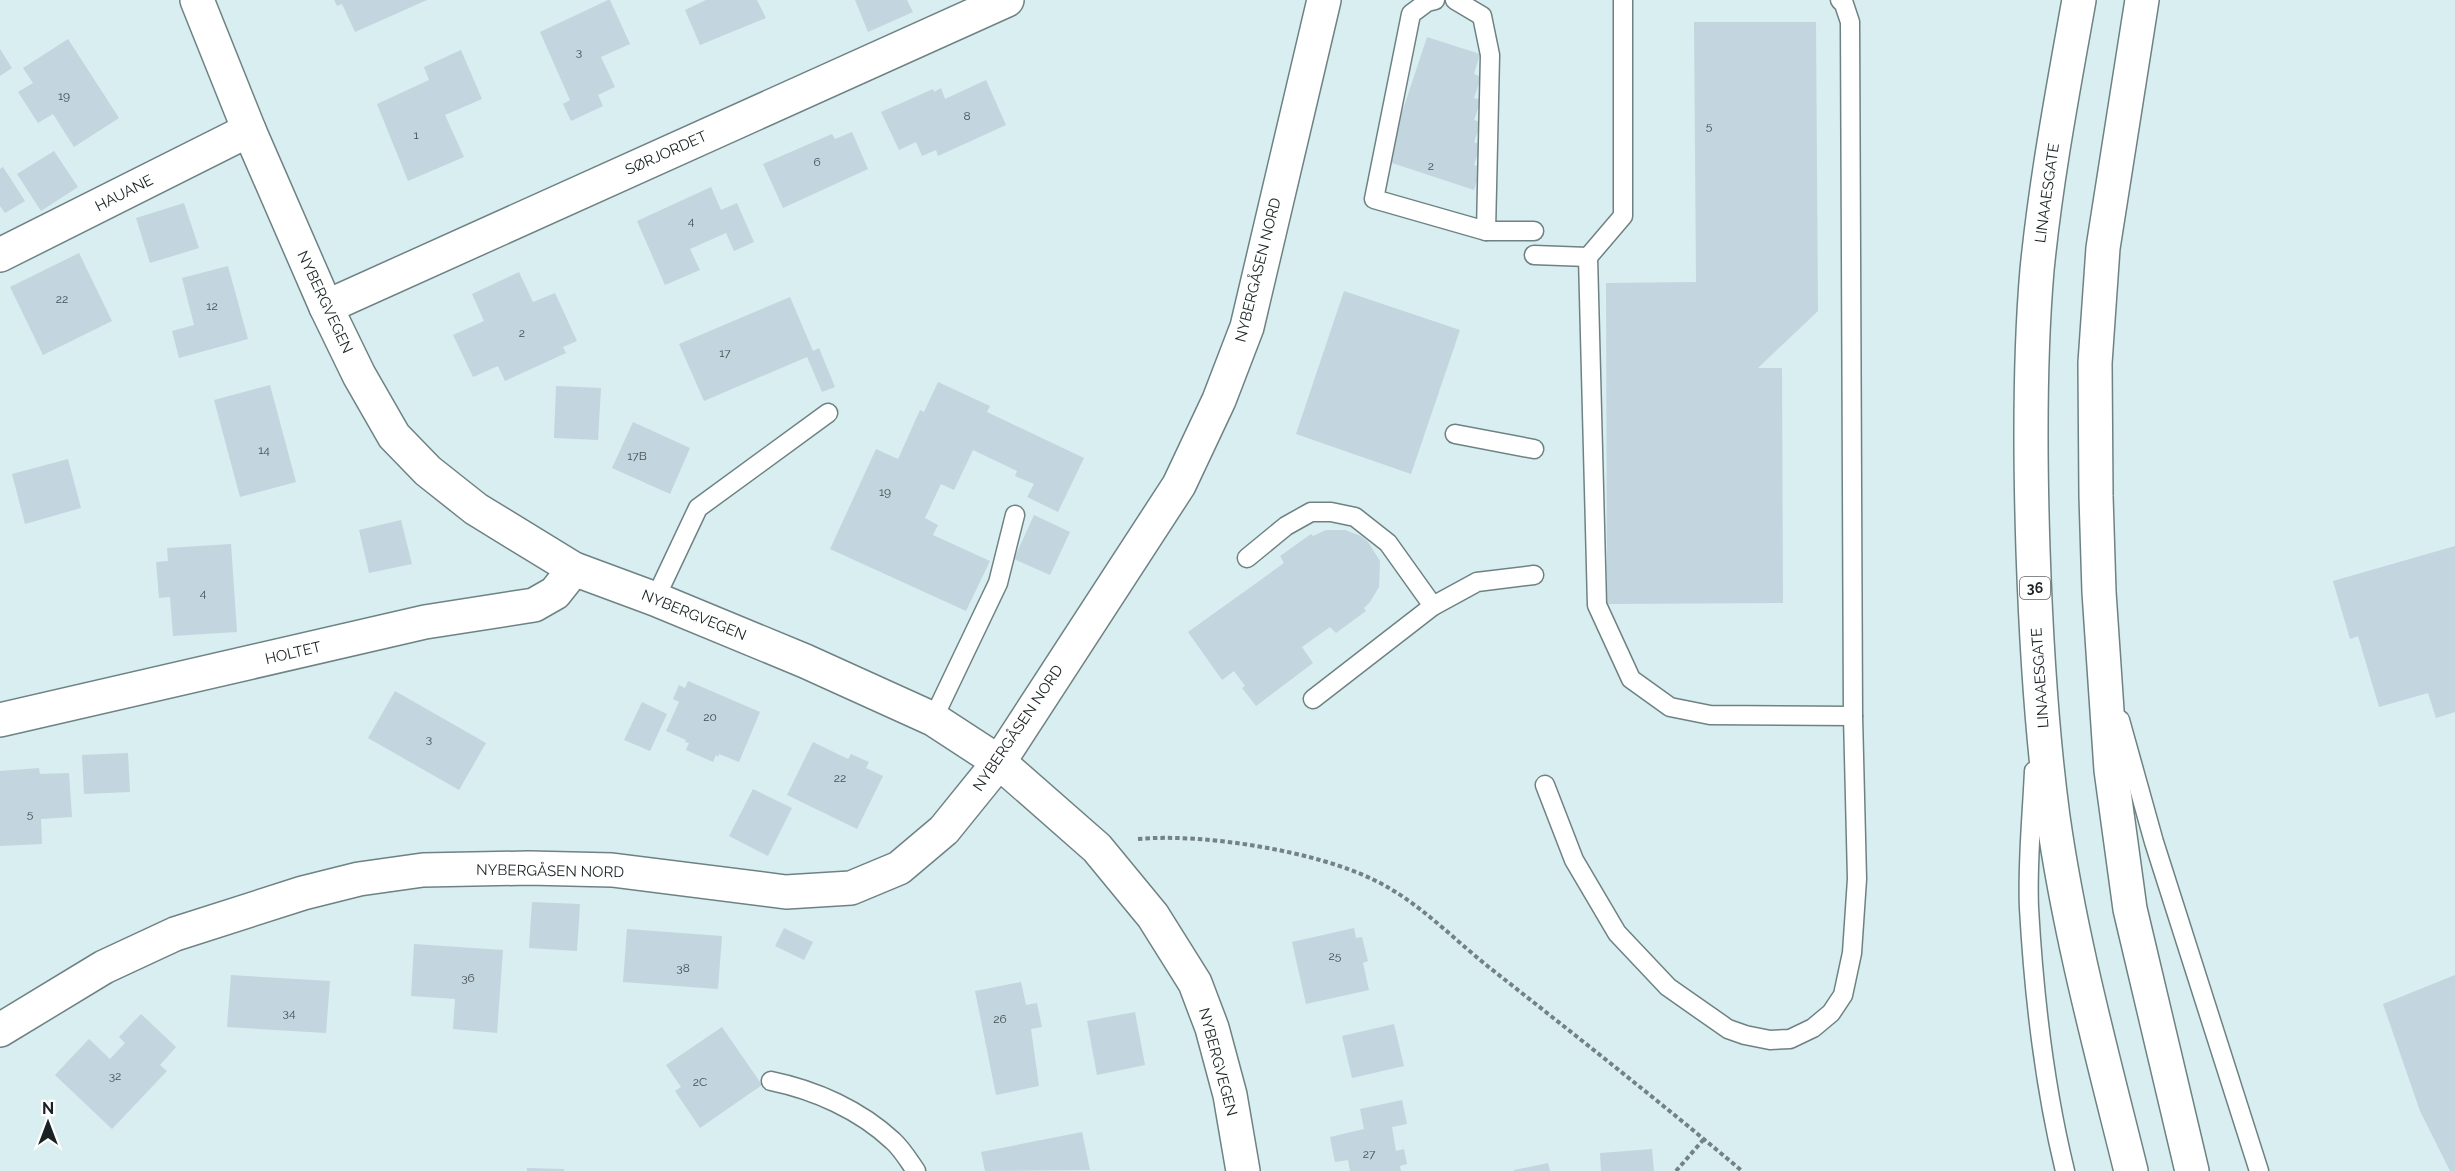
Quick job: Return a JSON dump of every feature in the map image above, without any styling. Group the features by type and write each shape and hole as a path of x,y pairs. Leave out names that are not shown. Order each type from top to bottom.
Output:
{"main road":[{"name":"NYBERGVEGEN","path":"198,0 249,130 326,307 359,375 394,436 428,471 476,509 574,570 656,599 805,661 933,719 999,762 1097,848 1153,916 1195,983 1212,1028 1230,1095 1243,1171"},
{"name":"SØRJORDET","path":"326,307 1007,0"},
{"name":"NYBERGÅSEN NORD","path":"0,1030 104,968 175,934 303,893 359,879 423,870 529,868 612,870 786,892 851,888 899,868 944,830 999,762 1179,485 1219,400 1247,327 1324,0"},
{"name":"LINAAESGATE","path":"2079,0 2048,179 2037,272 2030,428 2038,670 2053,816 2064,882 2086,991 2131,1171"},
{"path":"2142,0 2103,248 2095,363 2096,496 2111,771 2130,909 2192,1171"},
{"name":"HAUANE","path":"0,255 249,130"},
{"name":"HOLTET","path":"0,720 425,622 534,605 555,593 574,570"}],"lane":[{"path":"1435,0 1427,2 1412,14 1374,199 1486,231 1534,231"},
{"path":"1455,0 1482,16 1490,55 1486,231"},
{"path":"1623,0 1623,216 1588,257 1598,605 1631,679 1670,707 1710,715 1853,716"},
{"path":"1545,785 1574,860 1617,933 1668,987 1728,1029 1770,1040 1790,1039 1813,1028 1831,1013 1843,995 1851,953 1857,879 1853,716 1851,22 1840,0"},
{"path":"1534,255 1588,257"},
{"path":"656,599 698,508 828,413"},
{"path":"1455,434 1534,449"},
{"path":"1247,558 1286,526 1311,512 1331,512 1355,517 1388,543 1433,606"},
{"path":"933,719 998,583 1015,515"},
{"path":"1313,699 1433,606 1477,582 1534,576"},
{"path":"2103,655 2157,852 2259,1171"},
{"path":"2038,670 2029,906 2043,1065 2065,1171"},
{"path":"771,1081 796,1086 847,1107 894,1141 916,1171"}],"path":[{"path":"1097,848 1119,840 1154,838 1216,842 1283,851 1334,864 1375,880 1435,922 1742,1171"},
{"path":"1676,1171 1704,1139"}],"building":[{"path":"334,0 427,0 355,32 342,4 337,6"},
{"path":"608,0 630,44 601,57 615,87 598,95 603,106 571,121 563,104 570,100 540,32"},
{"path":"706,0 757,0 766,18 700,45 685,10"},
{"path":"855,0 907,0 913,12 868,32"},
{"path":"1694,22 1816,22 1818,311 1758,368 1782,368 1783,603 1607,604 1606,283 1696,282"},
{"path":"1427,37 1480,54 1474,74 1481,77 1474,98 1481,100 1474,120 1481,122 1474,142 1481,145 1474,165 1481,167 1474,190 1386,161"},
{"path":"68,39 119,118 74,147 53,114 38,123 18,92 33,83 23,68"},
{"path":"0,49 12,68 0,76"},
{"path":"461,50 482,99 445,115 464,157 408,181 377,104 429,80 424,67"},
{"path":"986,80 1006,125 938,156 936,150 922,156 916,142 899,150 881,112 933,89 934,92 941,88 945,99"},
{"path":"852,132 868,169 783,208 763,164 832,134 835,139"},
{"path":"54,151 78,187 41,211 17,174"},
{"path":"3,167 25,201 5,213 0,206 0,169"},
{"path":"711,187 721,210 737,203 754,242 734,251 726,233 690,249 700,270 665,285 637,221"},
{"path":"184,203 199,248 150,263 136,218"},
{"path":"79,253 112,321 43,355 10,287"},
{"path":"228,266 248,339 179,358 172,331 194,325 182,278"},
{"path":"519,272 533,302 555,293 577,341 563,347 566,353 505,381 498,366 473,377 453,335 484,321 472,294"},
{"path":"1344,291 1460,330 1411,474 1296,434"},
{"path":"790,297 813,351 819,348 835,387 822,392 807,357 704,401 679,344"},
{"path":"938,382 990,406 987,412 1084,458 1058,512 1027,497 1034,484 1015,476 1017,471 973,450 954,490 941,484 925,518 938,525 933,535 990,561 966,611 830,549 876,449 898,459 920,410 924,412"},
{"path":"270,385 296,482 240,497 214,400"},
{"path":"556,386 601,388 598,440 554,438"},
{"path":"633,422 690,448 670,494 612,468"},
{"path":"68,459 81,508 25,524 12,474"},
{"path":"1034,515 1070,532 1050,575 1014,559"},
{"path":"401,520 412,564 369,573 359,530"},
{"path":"1326,530 1345,530 1361,536 1368,542 1380,561 1379,587 1364,608 1366,611 1336,633 1330,627 1302,647 1313,663 1256,706 1242,688 1245,686 1234,671 1222,680 1188,632 1284,563 1280,556 1311,534 1313,536"},
{"path":"231,544 237,632 173,636 170,597 159,598 156,562 168,561 167,548"},
{"path":"2455,546 2455,712 2436,718 2428,693 2379,707 2358,636 2350,639 2333,581"},
{"path":"688,681 760,712 739,762 719,754 713,762 686,750 689,743 685,742 686,740 666,731 679,702 673,699 679,685 685,688"},
{"path":"395,691 486,743 459,790 368,738"},
{"path":"642,702 667,714 650,751 624,740"},
{"path":"813,742 848,759 851,754 869,762 866,768 883,776 857,829 787,795"},
{"path":"128,753 130,792 84,794 82,755"},
{"path":"39,768 40,774 69,773 72,817 41,819 42,844 0,846 0,771"},
{"path":"753,789 792,808 768,856 729,836"},
{"path":"532,902 580,904 577,951 529,948"},
{"path":"784,928 813,942 804,960 775,946"},
{"path":"1354,928 1356,938 1362,937 1368,961 1363,963 1369,990 1306,1004 1292,942"},
{"path":"627,929 722,936 718,989 623,982"},
{"path":"414,944 503,950 497,1033 453,1029 455,999 411,996"},
{"path":"231,975 330,981 326,1033 227,1027"},
{"path":"2455,975 2455,1171 2450,1171 2420,1111 2383,1004"},
{"path":"1021,982 1026,1005 1037,1003 1042,1027 1031,1029 1039,1086 996,1095 975,991"},
{"path":"1135,1012 1145,1065 1097,1075 1087,1021"},
{"path":"141,1014 176,1047 160,1065 167,1071 112,1129 55,1075 89,1039 110,1059 125,1043 119,1037"},
{"path":"1394,1024 1404,1066 1352,1078 1342,1036"},
{"path":"722,1027 762,1085 700,1128 675,1091 681,1087 666,1065"},
{"path":"1402,1100 1407,1124 1392,1127 1396,1151 1404,1149 1407,1164 1400,1166 1401,1171 1350,1171 1348,1160 1335,1162 1330,1137 1364,1129 1360,1109"},
{"path":"1082,1132 1090,1170 985,1171 981,1152"},
{"path":"1652,1149 1654,1171 1601,1171 1600,1153"},
{"path":"1548,1163 1550,1171 1514,1171 1514,1170"},
{"path":"527,1168 564,1169 564,1171 527,1171"}]}
